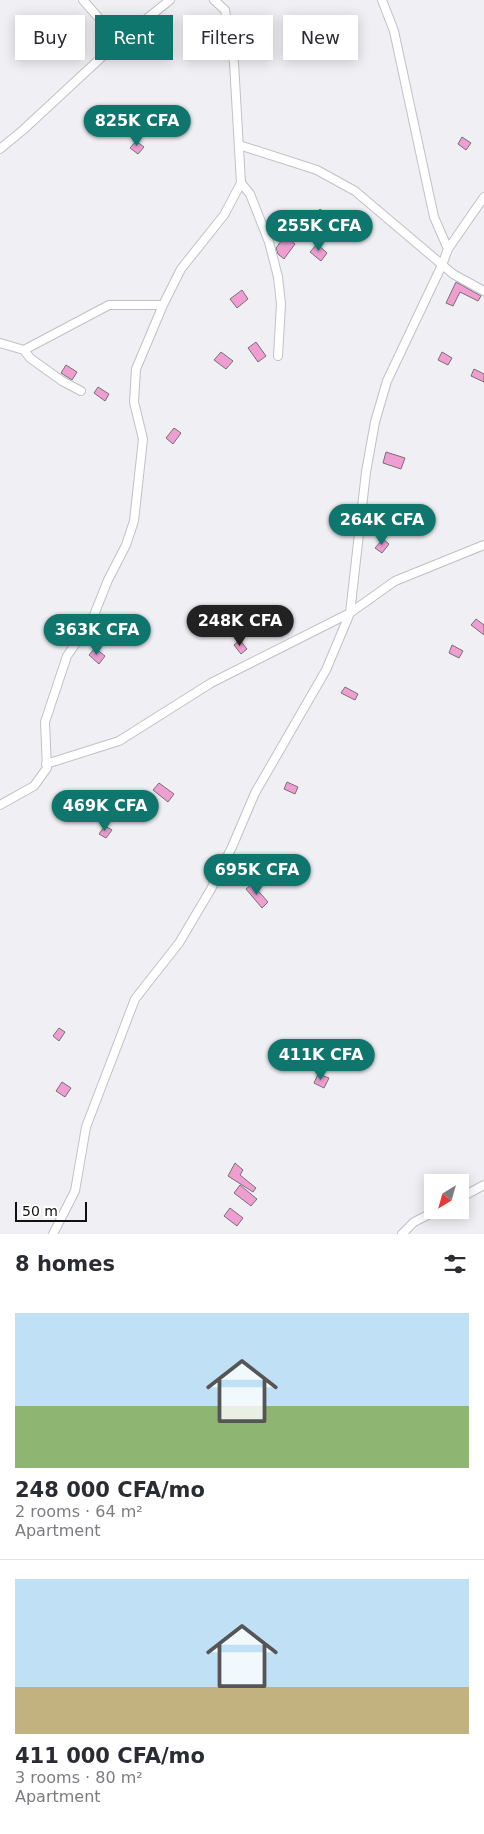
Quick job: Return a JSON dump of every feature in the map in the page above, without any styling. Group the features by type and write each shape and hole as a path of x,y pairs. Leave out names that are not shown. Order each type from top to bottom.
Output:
{"street":[{"path":"83,0 96,15"},
{"path":"151,15 170,0"},
{"path":"0,805 34,786 47,768 45,722 67,656 92,620 108,580 126,545 134,521 143,439 134,402 136,369 163,305 181,269 224,214 241,183 234,63 225,10 214,0"},
{"path":"382,0 394,31 434,217 448,248"},
{"path":"0,149 99,60"},
{"path":"240,145 317,170 355,191 442,265 484,291"},
{"path":"241,183 250,194 269,242 278,277 281,304 278,356"},
{"path":"53,1234 75,1191 86,1127 135,999 179,943 211,890 255,793 326,670 350,613 366,472 387,381 442,265 448,248 484,197"},
{"path":"24,350 110,305 163,305"},
{"path":"0,343 24,350 30,358 62,381 81,391"},
{"path":"46,764 119,741 210,683 350,613 396,581 484,545"},
{"path":"469,1193 484,1185"},
{"path":"402,1234 414,1222 424,1217"}],"building":[{"path":"462,137 471,143 466,150 458,144"},
{"path":"136,141 144,147 138,154 130,148"},
{"path":"320,209 332,219 320,234 308,224"},
{"path":"285,236 295,244 284,259 278,254 276,248"},
{"path":"317,244 327,253 321,261 310,252"},
{"path":"456,282 481,296 478,301 460,292 453,306 446,303"},
{"path":"242,290 248,299 237,308 230,299"},
{"path":"256,342 266,356 258,362 248,348"},
{"path":"221,352 233,361 226,369 214,360"},
{"path":"442,352 452,358 448,365 438,360"},
{"path":"66,365 77,372 72,380 61,373"},
{"path":"474,369 484,374 484,382 471,376"},
{"path":"98,387 109,394 105,401 94,393"},
{"path":"174,428 181,433 173,444 166,438"},
{"path":"386,452 405,458 401,469 383,463"},
{"path":"383,539 389,544 382,553 375,548"},
{"path":"476,619 484,625 484,635 471,625"},
{"path":"233,620 239,627 230,634 225,628"},
{"path":"112,621 118,626 109,636 104,631"},
{"path":"240,640 247,649 241,654 234,645"},
{"path":"452,645 463,651 459,658 449,653"},
{"path":"95,648 105,656 99,664 89,655"},
{"path":"345,687 358,694 355,700 341,693"},
{"path":"287,782 298,787 295,794 284,789"},
{"path":"159,783 174,794 168,802 153,790"},
{"path":"105,826 112,830 106,838 99,834"},
{"path":"252,884 268,902 262,908 246,889"},
{"path":"59,1028 65,1032 59,1041 53,1036"},
{"path":"323,1042 346,1061 341,1067 326,1054 315,1068 308,1062"},
{"path":"318,1074 329,1078 324,1088 314,1083"},
{"path":"62,1082 71,1088 65,1097 56,1091"},
{"path":"235,1163 243,1170 240,1175 256,1188 253,1192 228,1176"},
{"path":"240,1185 257,1199 251,1206 234,1193"},
{"path":"230,1208 243,1218 237,1226 224,1216"}]}
